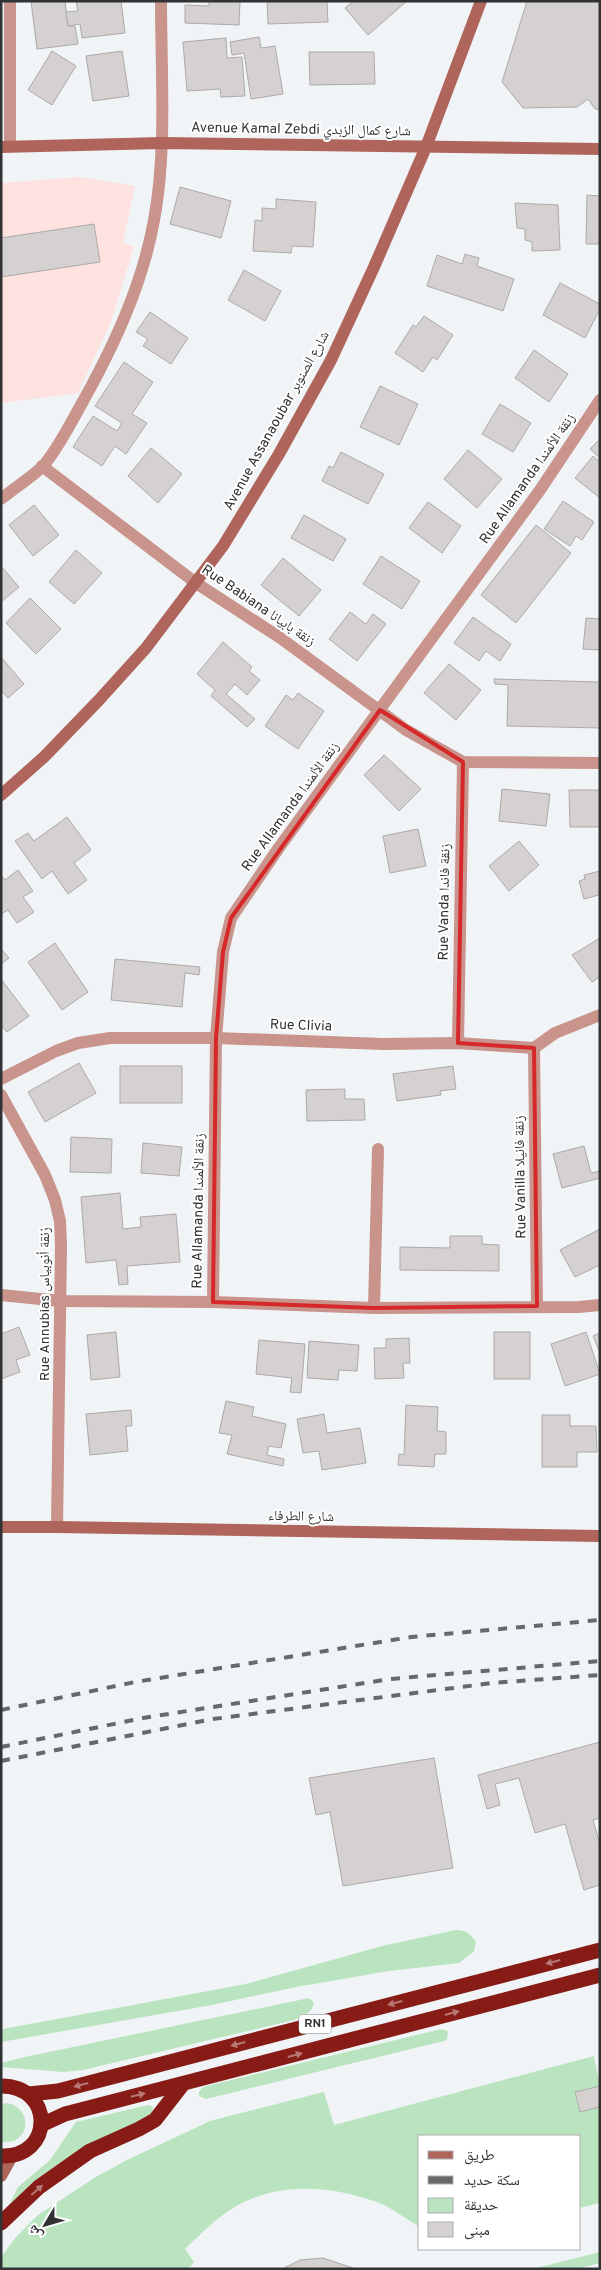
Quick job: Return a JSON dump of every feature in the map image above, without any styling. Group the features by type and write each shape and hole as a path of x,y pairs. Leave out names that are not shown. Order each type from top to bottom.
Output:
{"highway":[{"name":"RN1","path":"1,2086 21,2088 29,2094 58,2091 600,1950"},
{"name":"RN1","path":"41,2125 65,2114 600,1975"},
{"path":"1,2223 39,2187 90,2151 155,2120 183,2084"},
{"path":"7,2156 30,2148 36,2140 41,2125 40,2110 29,2094"}],"street":[{"path":"6,147 10,1"},
{"path":"1,499 42,466 70,424 121,329 141,271 154,220 162,143 161,1"},
{"name":"Avenue Assanaoubar شارع الصنوبر","path":"1,795 44,757 146,648 223,546 279,454 331,360 426,147 481,1"},
{"name":"Avenue Kamal Zebdi شارع كمال الزبدي","path":"6,147 162,143 600,149"},
{"name":"Rue Allamanda زنقة الألمندا","path":"213,1302 216,1038 223,952 231,918 278,849 545,482 600,400"},
{"name":"Rue Babiana زنقة بابيانا","path":"42,466 196,583 279,637 406,730 463,762"},
{"path":"463,762 600,763"},
{"name":"Rue Vanda زنقة فاندا","path":"458,1043 463,762"},
{"path":"534,1048 555,1033 600,1016"},
{"name":"Rue Clivia","path":"1,1079 78,1043 110,1038 216,1038 382,1044 458,1043 534,1048"},
{"name":"Rue Vanilla زنقة فانيلا","path":"534,1048 537,1306"},
{"name":"Rue Annubias زنقة أنوبياس","path":"1,1094 45,1175 55,1200 61,1246 57,1527"},
{"path":"374,1308 378,1149"},
{"path":"1,1295 60,1301 213,1302 374,1308 579,1307 600,1305"},
{"name":"شارع الطرفاء","path":"1,1527 600,1536"},
{"path":"1,2176 7,2156"}],"highlighted area":[{"path":"380,710 463,762 458,1043 534,1048 537,1306 374,1308 213,1302 216,1038 223,952 231,918"}],"shaded area":[{"path":"80,177 135,186 123,243 134,246 111,322 78,393 1,403 1,183"}],"green space":[{"path":"456,1930 468,1933 476,1942 474,1951 459,1963 389,1971 296,1987 212,2005 1,2042 3,2029 246,1984 382,1946"},
{"path":"309,1998 314,2003 309,2012 294,2020 83,2070 63,2072 1,2067 1,2063 25,2057"},
{"path":"441,2029 448,2031 447,2039 444,2041 206,2099 199,2096 199,2092 203,2087"},
{"path":"594,2056 600,2086 575,2092 580,2112 600,2107 600,2203 581,2208 581,2135 418,2135 418,2226 388,2207 367,2199 331,2191 294,2189 259,2196 227,2212 185,2249 194,2262 188,2269 1,2269 1,2257 16,2237 38,2215 94,2178 125,2161 210,2121 324,2092 334,2125"},
{"path":"7,2103 22,2112 25,2120 22,2134 10,2142 1,2141 1,2104"},
{"path":"148,2105 153,2107 152,2113 9,2205 18,2187 50,2160 76,2122"},
{"path":"600,2252 600,2263 576,2269 532,2269"}],"building":[{"path":"31,1 65,1 68,26 75,26 78,44 37,49"},
{"path":"76,1 121,1 125,33 82,38 80,24 68,26 66,12 78,11"},
{"path":"209,1 240,1 239,25 185,23 185,5 209,6"},
{"path":"267,1 327,1 328,22 268,24"},
{"path":"354,1 407,1 368,35 345,8"},
{"path":"527,1 600,1 600,110 595,109 588,99 577,107 523,108 502,82"},
{"path":"259,37 261,48 275,46 283,94 251,99 244,53 232,55 230,42"},
{"path":"226,38 227,58 242,57 245,96 221,97 220,89 187,91 183,42"},
{"path":"52,51 76,66 52,105 28,90"},
{"path":"122,51 129,96 93,101 86,56"},
{"path":"309,52 374,52 375,84 310,85"},
{"path":"180,187 231,201 221,238 170,224"},
{"path":"587,195 600,196 600,244 586,244"},
{"path":"276,199 316,202 313,247 292,246 291,253 253,251 255,220 262,221 262,208 276,209"},
{"path":"515,203 558,205 560,250 532,251 532,242 525,240 525,229 517,228"},
{"path":"94,224 100,262 1,277 1,238"},
{"path":"465,254 479,258 477,266 514,279 503,311 427,286 437,255 462,264"},
{"path":"244,270 281,291 265,321 228,300"},
{"path":"560,283 600,304 600,309 585,338 543,315"},
{"path":"150,312 188,338 171,364 143,346 148,339 136,332"},
{"path":"424,316 453,335 437,360 433,357 423,372 395,353 413,325 416,327"},
{"path":"534,350 568,374 549,402 515,378"},
{"path":"124,362 153,382 132,414 147,423 126,454 115,446 102,466 73,447 93,416 117,431 122,423 95,406"},
{"path":"380,386 418,404 399,445 360,427"},
{"path":"500,404 531,423 513,452 482,434"},
{"path":"600,439 600,458 590,449"},
{"path":"151,448 182,474 158,503 128,476"},
{"path":"468,450 502,479 477,508 444,479"},
{"path":"341,452 384,474 368,504 322,481 329,466 333,468"},
{"path":"593,456 600,462 600,498 575,478"},
{"path":"563,501 594,522 582,540 576,536 570,546 544,529"},
{"path":"428,502 461,526 442,553 409,528"},
{"path":"34,505 59,535 33,556 9,525"},
{"path":"304,515 346,539 333,561 291,538"},
{"path":"536,525 571,553 516,623 481,595"},
{"path":"76,550 102,573 74,604 49,582"},
{"path":"381,556 420,581 402,609 363,584"},
{"path":"283,558 321,590 299,616 261,585"},
{"path":"1,566 19,587 1,602"},
{"path":"30,598 61,629 36,654 6,623"},
{"path":"350,612 366,624 373,614 386,624 357,661 329,639"},
{"path":"473,617 511,644 500,661 486,651 479,661 454,643"},
{"path":"586,618 600,619 600,650 583,649"},
{"path":"223,642 252,667 249,671 260,680 247,695 235,684 226,694 255,719 247,727 211,696 215,690 197,674"},
{"path":"1,657 24,684 8,698 1,690"},
{"path":"449,664 481,690 456,720 424,693"},
{"path":"494,679 600,682 600,728 507,726 508,685 495,684"},
{"path":"298,693 324,711 298,749 265,726 286,695 293,700"},
{"path":"384,755 421,789 399,811 364,775"},
{"path":"502,789 550,794 546,826 499,821"},
{"path":"569,790 600,790 600,827 570,827"},
{"path":"67,817 91,850 74,863 87,880 68,894 52,871 42,879 15,841 28,833 34,841"},
{"path":"418,829 426,866 390,873 383,836"},
{"path":"519,841 539,865 509,891 489,866"},
{"path":"18,870 33,891 23,897 34,912 17,923 8,910 1,914 1,875 5,880"},
{"path":"600,871 600,896 584,899 579,881 585,879 584,875"},
{"path":"600,938 600,977 592,982 572,955"},
{"path":"55,943 88,992 62,1010 28,962"},
{"path":"1,949 9,958 1,964"},
{"path":"115,959 200,967 199,975 185,973 182,1007 111,1000"},
{"path":"1,979 29,1016 7,1032 1,1025"},
{"path":"79,1063 96,1093 45,1122 28,1092"},
{"path":"120,1066 182,1066 182,1103 120,1103"},
{"path":"453,1066 456,1089 440,1091 441,1095 397,1101 393,1074"},
{"path":"345,1089 345,1099 364,1099 365,1120 307,1121 306,1090"},
{"path":"71,1137 112,1139 111,1173 70,1172"},
{"path":"143,1143 182,1147 179,1176 141,1173"},
{"path":"584,1146 591,1173 600,1171 600,1178 562,1188 553,1154"},
{"path":"120,1193 123,1229 141,1227 140,1217 176,1214 180,1262 127,1266 128,1284 119,1285 116,1260 86,1263 81,1197"},
{"path":"600,1229 600,1265 575,1277 560,1250"},
{"path":"450,1236 482,1236 482,1244 499,1245 499,1271 400,1270 400,1247 450,1248"},
{"path":"19,1327 30,1355 16,1360 20,1372 1,1379 1,1334"},
{"path":"116,1332 120,1377 91,1380 87,1335"},
{"path":"494,1332 530,1332 530,1379 494,1379"},
{"path":"586,1332 600,1374 565,1386 551,1344"},
{"path":"600,1333 600,1353 593,1336"},
{"path":"409,1338 410,1363 403,1363 404,1378 375,1379 374,1348 386,1348 386,1339"},
{"path":"259,1340 305,1344 301,1393 290,1392 292,1378 256,1374"},
{"path":"309,1341 359,1345 357,1371 339,1370 338,1380 307,1378"},
{"path":"226,1401 254,1407 252,1416 286,1424 281,1448 269,1446 267,1455 284,1459 283,1466 227,1454 232,1435 219,1433"},
{"path":"406,1405 438,1407 437,1431 446,1432 446,1454 435,1454 434,1467 398,1465 399,1454 404,1455"},
{"path":"131,1410 132,1426 126,1426 128,1451 90,1455 86,1414"},
{"path":"324,1414 327,1433 360,1428 366,1463 322,1470 319,1451 303,1453 297,1419"},
{"path":"542,1415 570,1415 570,1426 596,1426 597,1452 577,1452 577,1467 542,1467"},
{"path":"600,1742 600,1818 593,1820 600,1845 600,1885 584,1890 565,1824 535,1833 519,1778 495,1784 500,1805 487,1809 478,1775"},
{"path":"434,1758 453,1868 343,1886 330,1812 316,1815 309,1778"},
{"path":"600,2086 600,2107 580,2112 575,2092"},
{"path":"323,2258 356,2269 282,2269 300,2260"}],"railway":[{"path":"1,1710 135,1682 411,1637 600,1620"},
{"path":"1,1747 143,1718 390,1679 600,1661"},
{"path":"1,1761 213,1719 492,1683 600,1675"}]}
